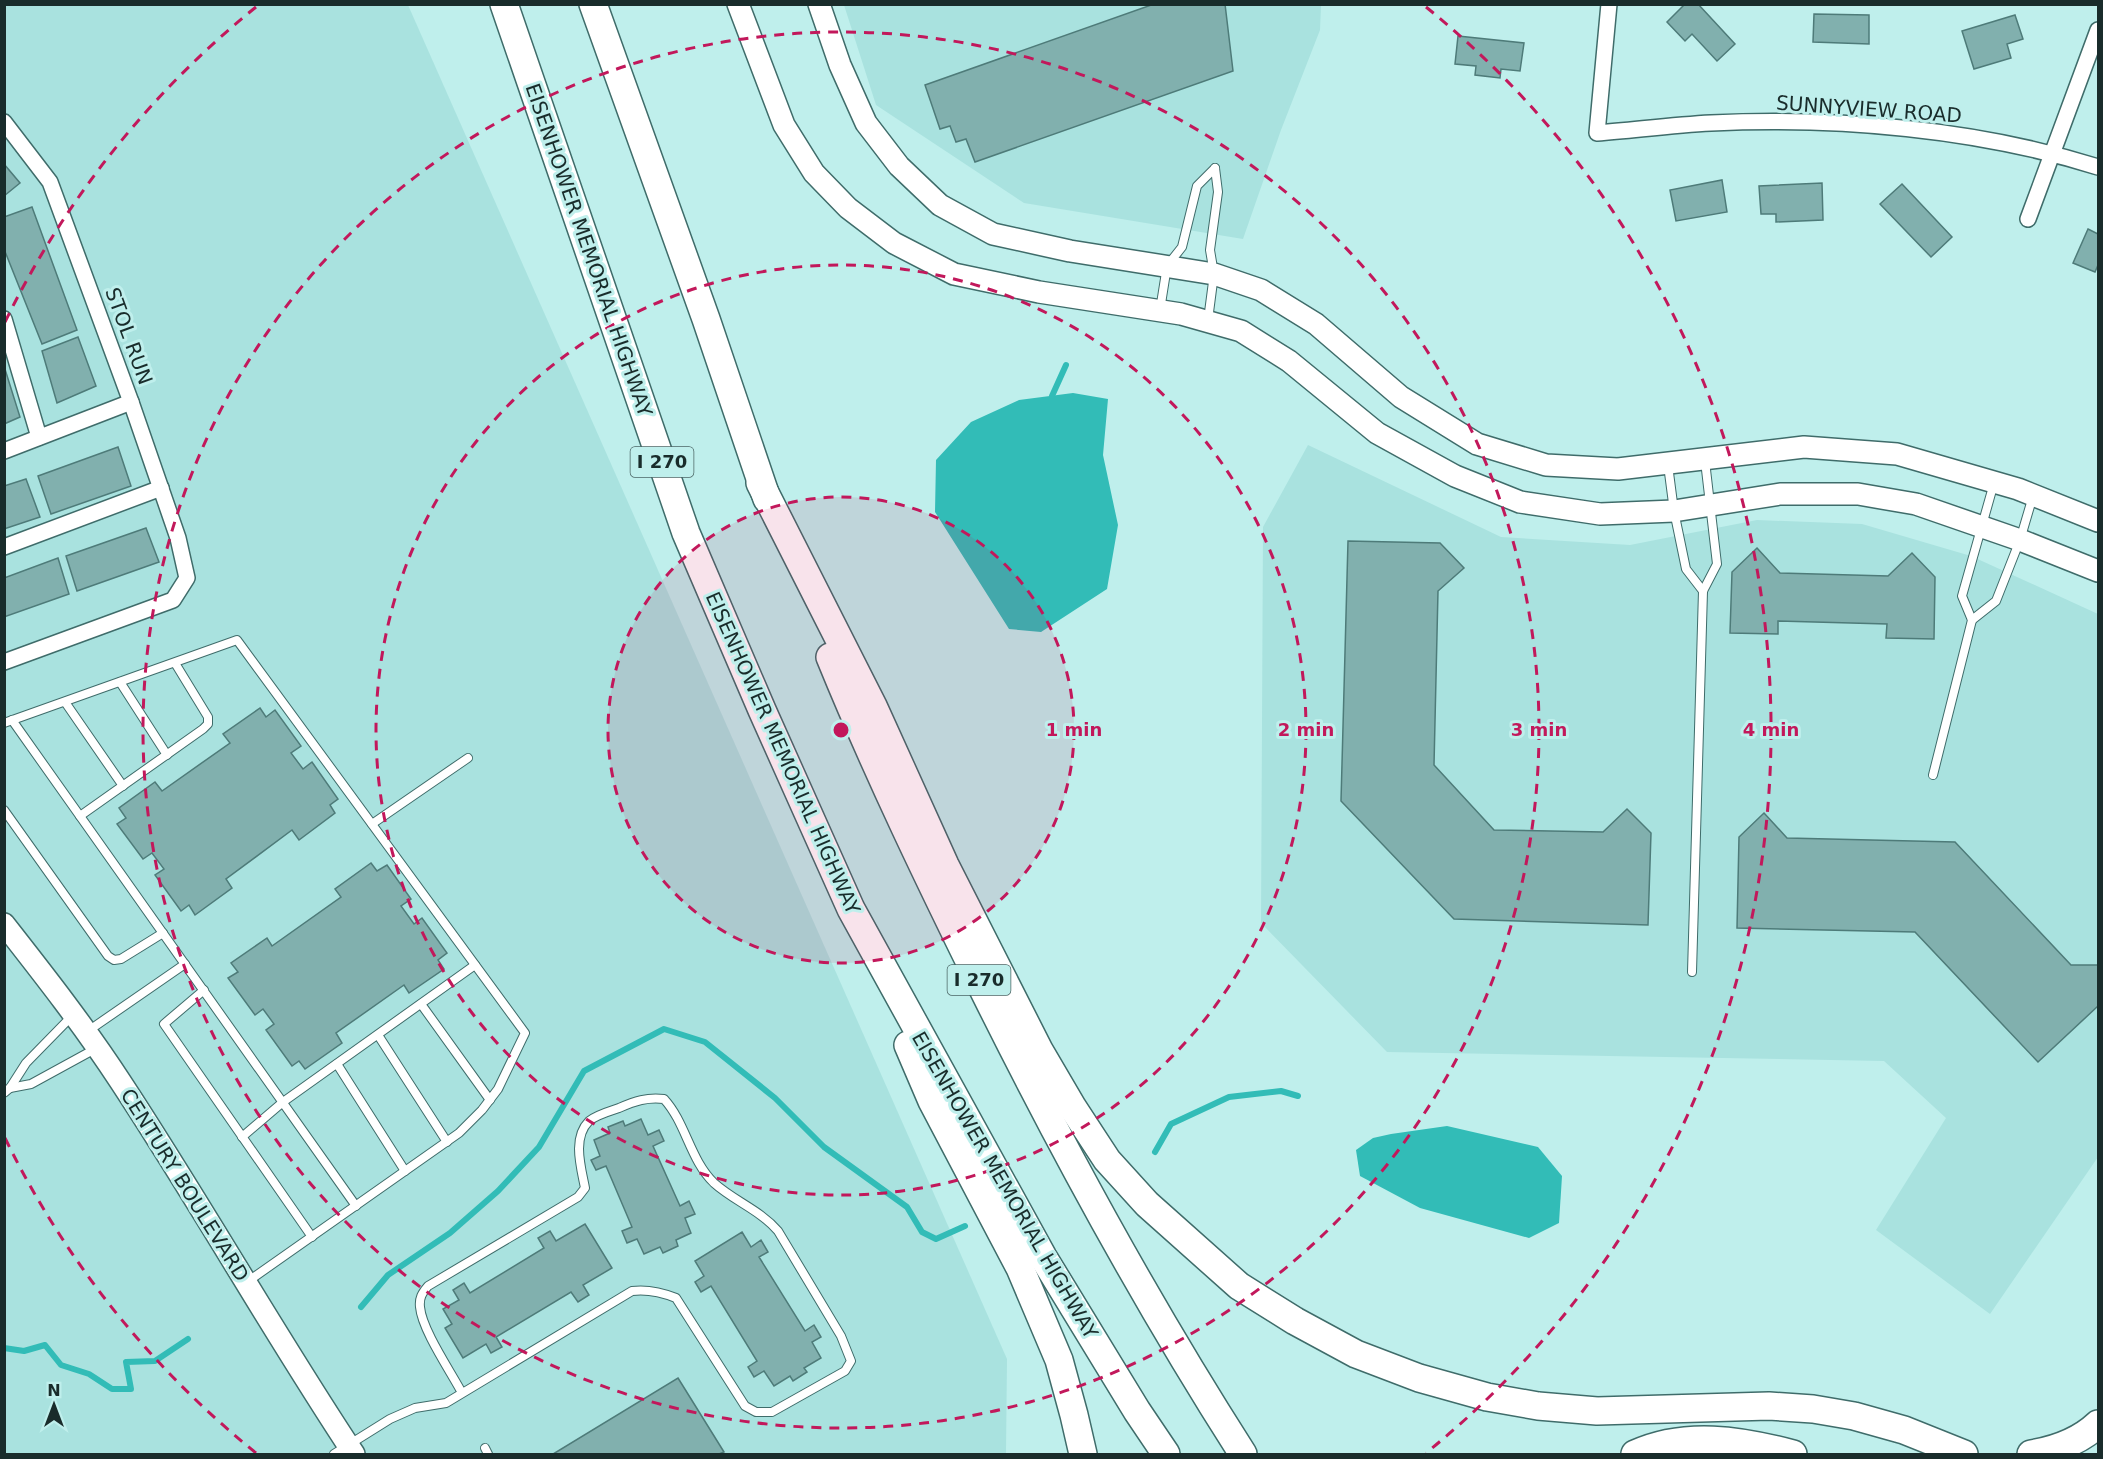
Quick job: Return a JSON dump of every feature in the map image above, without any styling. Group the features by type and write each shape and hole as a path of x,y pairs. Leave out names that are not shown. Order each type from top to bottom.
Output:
{"highway":[{"name":"EISENHOWER MEMORIAL HIGHWAY","path":"504,4 686,532 851,909 1043,1257 1166,1455"},
{"name":"I 270","path":"593,4 706,319 760,483 854,714 926,875 1102,1218 1195,1379 1243,1455"},
{"path":"760,483 873,706 945,865 1039,1050 1073,1108 1107,1160 1147,1204 1239,1286 1295,1322 1356,1354 1419,1378 1487,1397 1538,1406 1597,1411 1769,1406 1813,1409 1854,1416 1904,1430 1964,1455"},
{"path":"851,909 932,1101 1020,1268 1059,1360 1083,1455"},
{"path":"2031,1455 2071,1443 2098,1424"},
{"path":"1635,1455 1679,1442 1718,1439 1756,1444 1792,1455"}],"street":[{"path":"738,4 784,125 814,173 848,208 894,243 954,274 1039,292 1160,310 1241,331 1289,362 1377,433 1455,476 1520,502 1600,513 1674,511 1780,494 1858,494 1917,504 2020,540 2098,571"},
{"path":"819,4 840,64 866,123 899,166 940,205 993,234 1070,251 1214,274 1261,290 1316,324 1401,397 1477,444 1546,465 1618,469 1804,447 1897,454 2034,495 2098,521"},
{"name":"SUNNYVIEW ROAD","path":"1609,4 1598,133 1710,123 1810,122 1942,133 2052,153 2098,167"},
{"path":"2028,219 2098,30"},
{"name":"STOL RUN","path":"4,122 50,182 132,402 178,538 187,578 173,600 4,662"},
{"path":"4,319 39,437"},
{"path":"4,451 132,402"},
{"path":"4,547 161,488"},
{"name":"CENTURY BOULEVARD","path":"4,924 74,1014 166,1152 345,1452"}],"lane":[{"path":"1160,310 1167,266 1182,247 1197,186 1215,168 1218,192 1210,250 1214,274 1208,322"},
{"path":"1692,972 1703,591 1717,564 1705,460"},
{"path":"1667,464 1686,569 1703,591"},
{"path":"1933,775 1971,620 1962,596 1994,482"},
{"path":"1971,620 1996,601 2020,540 2034,495"},
{"path":"246,1283 312,1237 356,1206 405,1171 447,1142 459,1133 498,1089 525,1033 237,640 8,722 80,816 356,1206"},
{"path":"80,816 208,724 208,717 175,663"},
{"path":"120,682 167,755"},
{"path":"65,702 123,786"},
{"path":"372,824 468,758"},
{"path":"4,810 108,956 114,960 121,959 163,933"},
{"path":"7,1091 30,1084 92,1040 185,964"},
{"path":"242,1137 283,1102 475,965"},
{"path":"204,990 164,1024 312,1237"},
{"path":"421,1004 490,1100"},
{"path":"7,1091 26,1063 74,1014"},
{"path":"378,1035 447,1142"},
{"path":"337,1064 405,1171"},
{"path":"345,1452 390,1419 415,1408 446,1403 632,1292 642,1290 659,1292 676,1298 745,1406 756,1413 772,1413 789,1404 845,1371 851,1361 841,1336 778,1231 768,1220 714,1183 692,1151 674,1110 664,1099 651,1097 590,1120 582,1132 578,1150 585,1188 578,1197 428,1286 421,1294 422,1320 462,1393"}],"shaded area":[{"path":"5,5 408,5 1007,1359 1006,1454 5,1454"},
{"path":"844,5 1321,5 1320,30 1281,130 1243,239 1024,203 876,105"},
{"path":"1308,445 1501,537 1630,545 1757,520 1862,524 1971,556 2098,614 2098,1157 1990,1314 1876,1230 1946,1118 1884,1061 1387,1052 1261,923 1263,527"}],"water":[{"path":"1073,393 1108,399 1103,455 1118,525 1107,589 1041,632 1009,629 935,512 936,460 971,422 1019,400"},
{"path":"1447,1126 1538,1147 1562,1176 1559,1223 1529,1238 1420,1208 1360,1176 1356,1150 1373,1138"}],"building":[{"path":"1154,4 1225,4 1233,71 975,162 966,139 956,142 950,126 940,129 925,85"},
{"path":"1685,4 1698,4 1735,44 1717,61 1692,34 1685,41 1667,22"},
{"path":"1814,14 1869,15 1869,44 1813,42"},
{"path":"2015,15 2023,39 2007,44 2011,58 1974,69 1962,31"},
{"path":"1458,36 1524,43 1520,71 1501,69 1500,78 1475,75 1476,66 1455,64"},
{"path":"4,164 20,183 4,196"},
{"path":"1722,180 1727,212 1676,221 1670,190"},
{"path":"1822,183 1823,220 1776,222 1776,214 1761,214 1759,186"},
{"path":"1902,184 1952,237 1931,257 1880,204"},
{"path":"32,207 77,330 42,344 4,249 4,217"},
{"path":"2088,229 2098,234 2098,265 2095,272 2073,263"},
{"path":"78,337 96,386 57,403 42,351"},
{"path":"4,366 20,417 4,424"},
{"path":"118,447 131,486 51,514 38,476"},
{"path":"26,479 40,517 4,529 4,486"},
{"path":"146,528 159,562 77,591 66,556"},
{"path":"1348,541 1440,543 1464,568 1438,591 1434,765 1494,830 1603,832 1627,809 1651,833 1648,925 1454,919 1341,801"},
{"path":"1757,548 1780,573 1888,576 1912,553 1935,577 1934,639 1886,638 1887,624 1778,621 1778,634 1730,633 1732,572"},
{"path":"58,558 69,594 4,617 4,578"},
{"path":"260,708 266,717 275,710 301,746 291,753 303,769 312,762 338,799 330,805 335,813 299,840 292,830 226,879 232,888 195,915 189,905 181,911 155,875 164,869 152,853 143,859 117,824 126,818 119,808 155,782 162,791 230,743 223,734"},
{"path":"1764,813 1787,838 1955,842 2071,965 2098,965 2098,1006 2038,1062 1915,932 1737,928 1739,837"},
{"path":"371,863 377,871 387,865 411,899 401,906 414,924 422,918 447,953 438,960 444,969 409,993 404,985 336,1033 342,1043 305,1069 299,1061 292,1066 266,1030 274,1024 263,1009 255,1015 228,978 238,972 231,963 267,938 272,946 341,897 335,889"},
{"path":"641,1119 648,1135 659,1130 664,1141 653,1146 680,1206 689,1201 695,1214 685,1218 691,1233 676,1240 678,1246 663,1253 660,1247 644,1254 637,1239 627,1243 622,1231 632,1227 606,1166 596,1170 591,1160 600,1156 594,1140 610,1133 608,1127 623,1121 625,1126"},
{"path":"585,1224 612,1268 583,1285 589,1295 578,1302 571,1292 496,1337 502,1347 491,1353 486,1344 463,1358 445,1328 452,1324 443,1309 459,1300 453,1290 464,1283 470,1293 544,1248 538,1238 550,1231 556,1241"},
{"path":"742,1232 751,1247 761,1240 768,1252 759,1257 805,1331 814,1325 821,1337 812,1342 821,1358 804,1368 807,1372 793,1381 790,1376 774,1386 764,1371 754,1377 748,1367 757,1361 711,1286 701,1292 695,1282 704,1276 695,1261"},
{"path":"678,1378 724,1452 719,1454 553,1454"}],"waterway":[{"path":"1052,396 1066,365"},
{"path":"361,1307 388,1275 450,1233 498,1191 539,1147 584,1071 664,1029 705,1042 775,1098 824,1147 907,1207 922,1232 936,1239 965,1226"},
{"path":"1155,1152 1171,1124 1229,1097 1281,1091 1298,1096"},
{"path":"4,1348 24,1351 45,1345 61,1365 89,1374 112,1389 131,1389 126,1362 155,1361 188,1339"}]}
